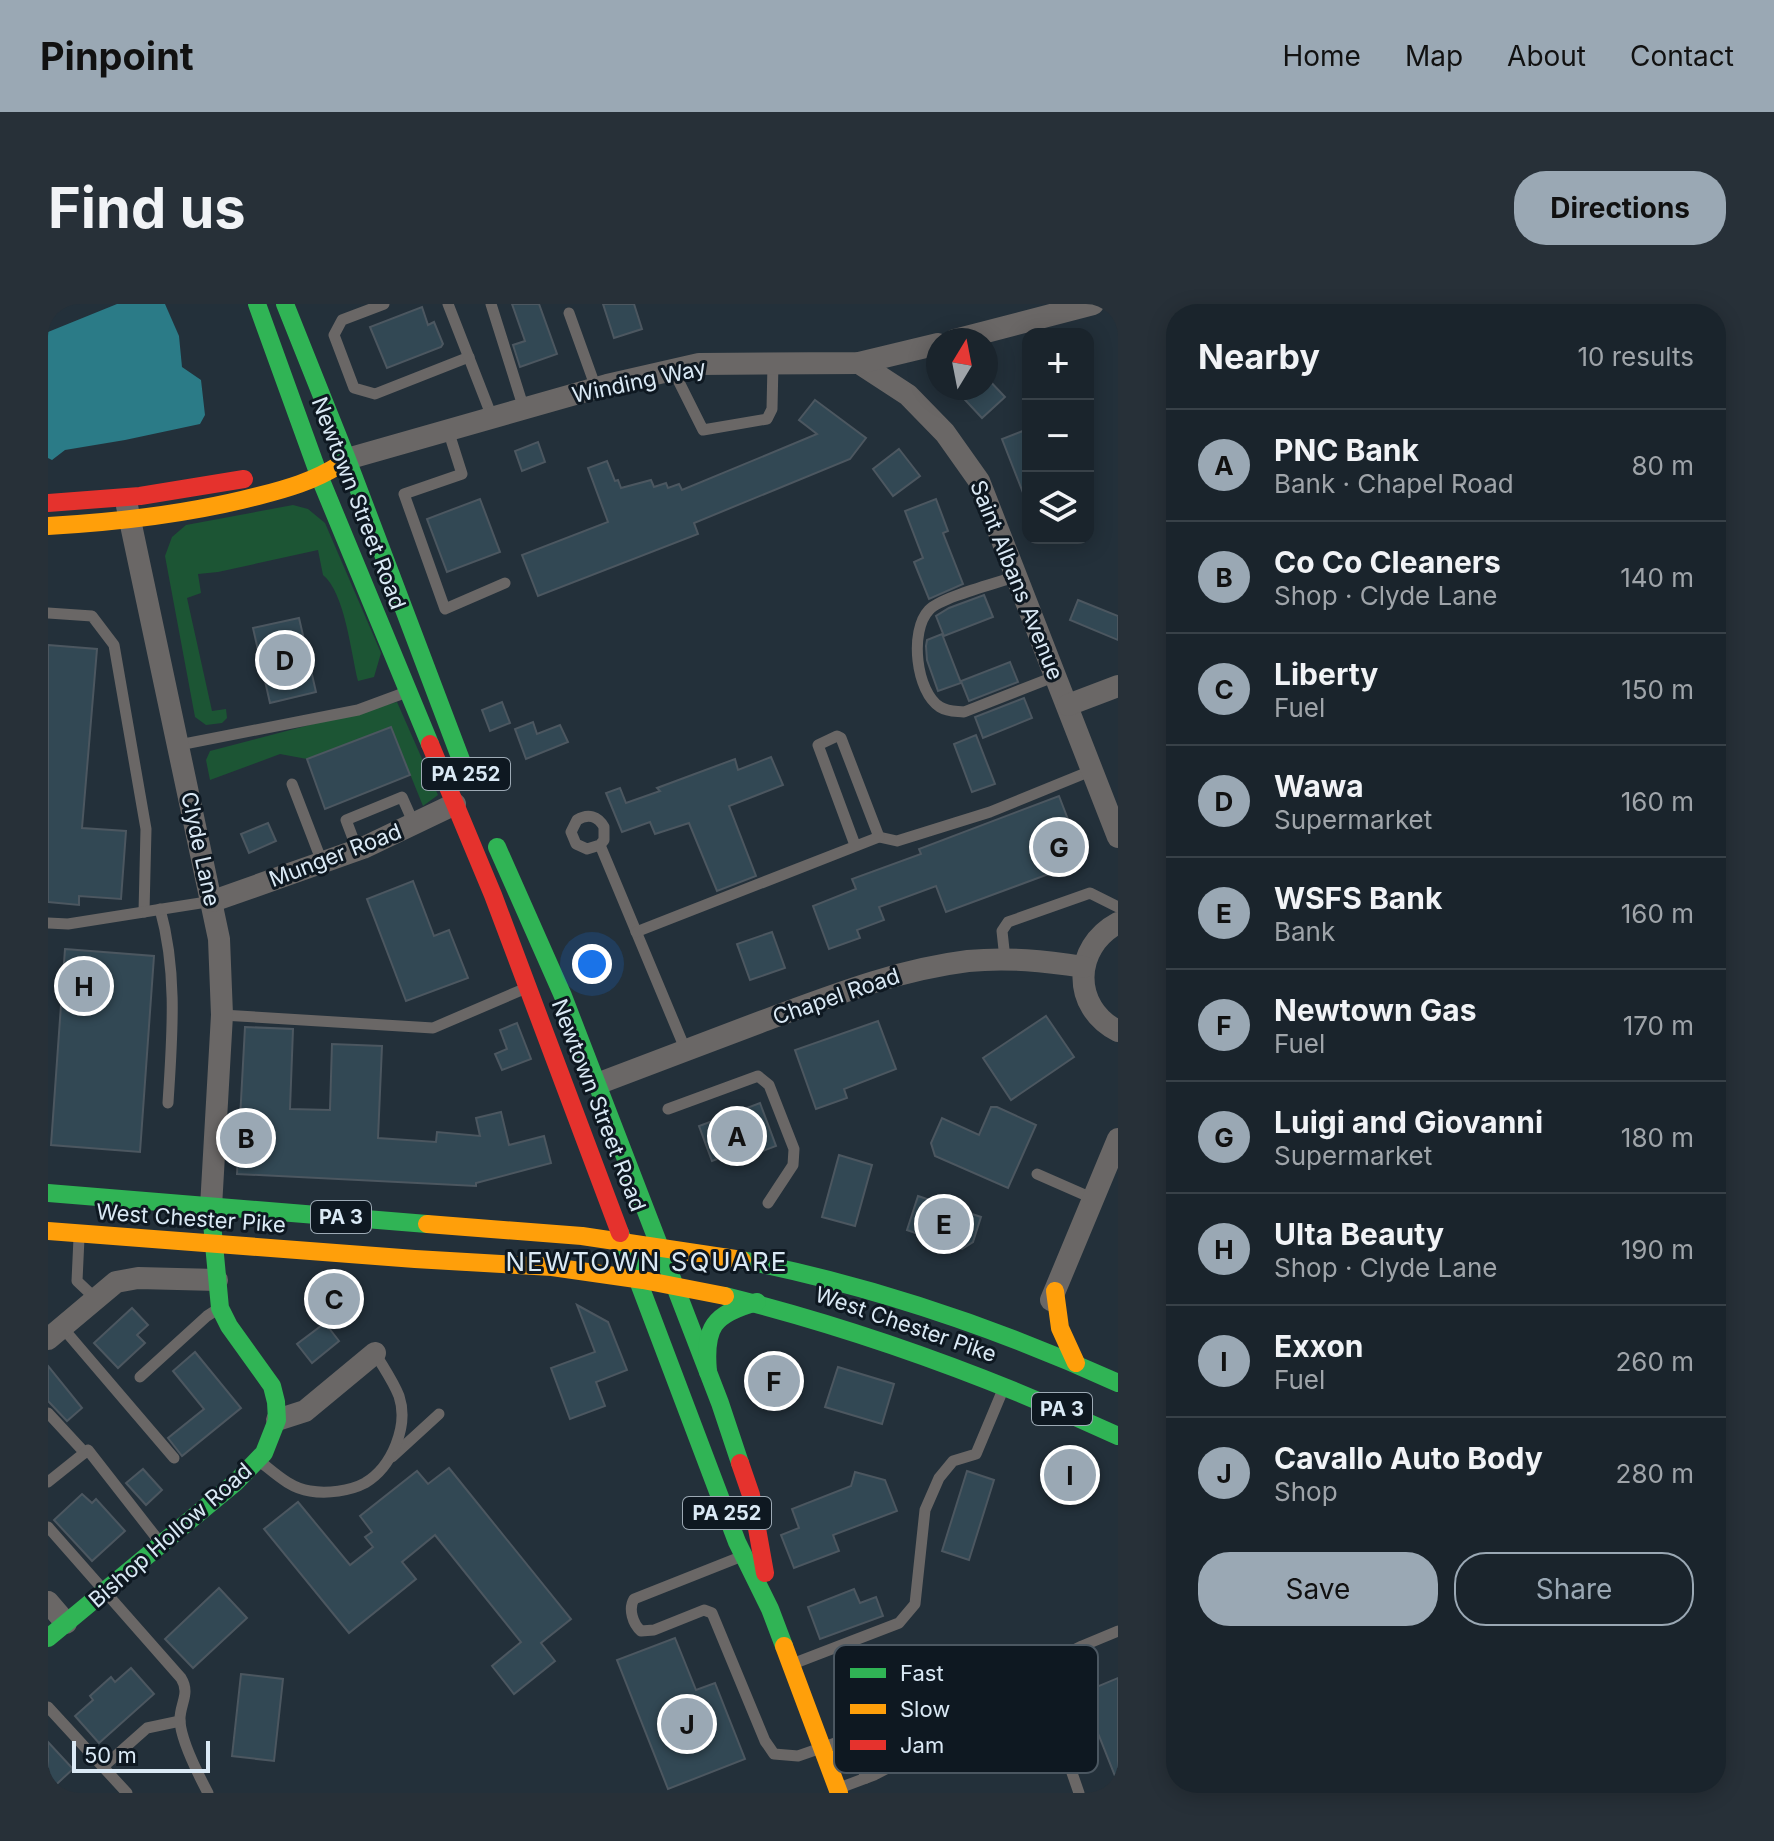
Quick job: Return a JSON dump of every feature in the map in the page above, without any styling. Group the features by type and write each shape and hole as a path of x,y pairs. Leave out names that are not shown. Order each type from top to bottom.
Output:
{"main road":[{"name":"Newtown Street Road","path":"257,304 312,468 455,804 486,898 528,987 556,1078 625,1240 744,1555 770,1609"},
{"name":"Newtown Street Road","path":"285,304 471,785"},
{"name":"Winding Way","path":"48,526 131,522 249,498 312,468 347,459"},
{"path":"48,503 125,497 257,475"},
{"name":"Newtown Street Road","path":"490,832 538,935 708,1372 751,1495 770,1609"},
{"name":"West Chester Pike","path":"48,1193 625,1240 757,1261 849,1282 946,1312 1032,1344 1118,1383"},
{"path":"211,1207 220,1308 229,1326 272,1386 277,1420"},
{"name":"West Chester Pike","path":"48,1231 213,1245 517,1263 674,1285 757,1302 882,1338 1006,1384 1118,1436"},
{"path":"1055,1291 1060,1332 1076,1363"},
{"path":"708,1372 706,1338 713,1323 730,1310 757,1302"},
{"name":"Bishop Hollow Road","path":"48,1638 236,1482 264,1453 277,1420"},
{"name":"PA 252","path":"770,1609 838,1791"}],"street":[{"path":"998,329 1093,304"},
{"name":"Winding Way","path":"347,459 596,388 699,364 859,363 926,347"},
{"name":"Saint Albans Avenue","path":"859,363 908,395 945,433 979,481 1118,837"},
{"name":"Clyde Lane","path":"125,497 219,939 222,1015 211,1207"},
{"path":"1068,705 1118,686"},
{"name":"Munger Road","path":"213,901 322,862 363,853 455,804"},
{"path":"1118,923 1101,933 1089,951 1084,967 1084,983 1091,1006 1106,1024 1118,1031"},
{"name":"Chapel Road","path":"597,1084 835,994 903,972 970,961 1005,959 1032,959 1084,967"},
{"path":"1006,1384 1032,1344 1118,1139"},
{"path":"52,1333 116,1282 127,1279 217,1280"},
{"path":"277,1420 305,1411 375,1353"},
{"path":"48,1602 66,1623"}],"lane":[{"path":"384,304 342,320 334,335 354,388 375,394 469,357"},
{"path":"448,304 492,417"},
{"path":"491,304 524,409"},
{"path":"569,313 596,388"},
{"path":"673,370 703,430 767,419 772,409 773,363"},
{"path":"448,430 462,474 404,494 445,609 505,583"},
{"path":"1017,576 940,602 928,610 916,635 915,649 929,694 937,705 949,711 964,712 1057,676"},
{"path":"48,613 92,616 114,645 146,829 144,912"},
{"path":"179,745 358,710 408,691"},
{"path":"855,845 818,745 837,736 841,738 879,837"},
{"path":"636,932 855,845 879,837 897,841 990,812 1093,770"},
{"path":"292,784 322,862"},
{"path":"363,853 346,820 402,797 414,824"},
{"path":"600,845 686,1051"},
{"path":"1005,959 1002,931 1008,922 1090,893 1118,907"},
{"path":"48,923 68,924 213,901"},
{"path":"160,909 171,959 173,1017 168,1103"},
{"path":"222,1015 315,1027 412,1033 433,1028 528,987"},
{"path":"449,1021 452,1034"},
{"path":"668,1109 758,1076 769,1085 794,1149 793,1165 768,1203"},
{"path":"1037,1174 1094,1199"},
{"path":"79,1234 77,1281 95,1298"},
{"path":"140,1377 207,1316 220,1308"},
{"path":"52,1333 174,1458"},
{"path":"375,1353 399,1398 402,1426 389,1460"},
{"path":"841,1645 899,1623 915,1604 925,1510 939,1478 953,1461 976,1454 1006,1384"},
{"path":"48,1413 85,1453"},
{"path":"257,1459 292,1486 331,1493 365,1482 439,1414"},
{"path":"48,1482 88,1450 162,1545"},
{"path":"48,1527 186,1685 180,1721 197,1772 208,1793"},
{"path":"744,1555 634,1599 630,1611 638,1629 654,1630 704,1610 712,1613 765,1741 774,1754 798,1756 834,1742"},
{"path":"1084,1645 1118,1631"},
{"path":"791,1664 834,1648"},
{"path":"48,1707 127,1793"},
{"path":"103,1767 147,1728 180,1721"},
{"path":"864,1773 866,1778"},
{"path":"838,1791 876,1773"},
{"path":"1072,1773 1079,1793"}],"green space":[{"path":"293,505 308,509 325,523 381,653 374,677 358,681 342,609 331,584 323,575 318,550 198,574 201,593 187,598 212,711 226,709 227,718 222,723 206,725 195,717 165,556 172,537 186,525"},
{"path":"397,702 438,795 423,806 391,727 307,759 280,754 210,780 206,760 210,751"}],"water":[{"path":"117,304 165,304 179,336 182,367 201,380 205,415 200,424 65,450 52,460 48,458 48,332"}],"building":[{"path":"512,304 539,304 557,354 520,367 513,345 525,341"},
{"path":"603,304 634,304 642,329 614,338"},
{"path":"422,307 428,325 434,322 443,344 387,368 370,327"},
{"path":"998,390 1005,397 982,418 965,400 998,400"},
{"path":"815,400 866,438 850,459 694,523 698,534 538,596 522,555 608,522 588,468 607,461 621,488 651,480 654,487 666,483 668,488 679,484 682,490 817,434 799,420"},
{"path":"1022,431 1022,490 1002,439"},
{"path":"538,442 545,462 522,471 515,451"},
{"path":"899,449 920,476 893,496 873,469"},
{"path":"480,499 500,552 447,572 427,519"},
{"path":"936,499 948,531 943,533 963,584 929,599 914,562 923,558 905,511"},
{"path":"984,595 993,617 944,636 936,616"},
{"path":"1078,600 1118,616 1118,640 1070,620"},
{"path":"299,618 316,692 270,703 253,628"},
{"path":"942,634 961,683 938,691 927,660 926,646 927,640"},
{"path":"48,645 97,649 82,828 126,831 121,899 79,896 79,905 48,902"},
{"path":"1010,662 1018,682 969,701 961,681"},
{"path":"1024,698 1032,718 983,738 975,717"},
{"path":"502,702 510,723 490,731 482,710"},
{"path":"533,722 537,734 560,725 568,742 526,759 515,729"},
{"path":"391,727 410,775 325,809 307,759"},
{"path":"976,735 995,784 972,792 954,744"},
{"path":"771,757 783,785 729,806 756,876 717,891 689,823 655,834 650,822 622,832 606,793 620,788 626,803 735,759 738,770"},
{"path":"1059,796 1084,861 946,912 936,886 879,907 884,920 857,930 860,938 829,949 813,906 856,889 852,879 921,854 919,849"},
{"path":"268,823 276,841 249,853 241,834"},
{"path":"413,881 434,936 449,930 468,978 406,1001 367,899"},
{"path":"772,932 785,968 750,980 737,944"},
{"path":"65,949 154,956 140,1152 51,1145"},
{"path":"1046,1016 1074,1057 1011,1100 983,1058"},
{"path":"878,1021 896,1069 844,1089 847,1098 816,1109 795,1050"},
{"path":"517,1023 531,1059 502,1070 495,1054 507,1049 500,1030"},
{"path":"245,1027 293,1029 290,1109 330,1110 332,1044 382,1046 378,1138 436,1142 437,1132 480,1136 476,1118 501,1112 509,1145 544,1136 551,1163 476,1183 476,1186 237,1174"},
{"path":"760,1103 776,1146 733,1162 730,1154 712,1161 699,1126"},
{"path":"991,1107 1036,1125 1008,1188 935,1156 931,1143 942,1118 979,1135"},
{"path":"839,1155 872,1165 855,1226 822,1217"},
{"path":"918,1196 981,1217 973,1242 962,1249 907,1230"},
{"path":"311,1282 358,1286 357,1304 309,1300"},
{"path":"577,1305 608,1322 627,1370 596,1382 605,1406 570,1419 551,1368 595,1352"},
{"path":"132,1308 148,1325 137,1335 145,1343 118,1368 94,1343"},
{"path":"325,1323 339,1341 312,1363 297,1344"},
{"path":"195,1352 241,1408 182,1456 168,1438 204,1409 173,1371"},
{"path":"754,1363 800,1375 794,1400 747,1388"},
{"path":"48,1366 82,1408 67,1421 48,1401"},
{"path":"838,1367 894,1384 882,1424 825,1407"},
{"path":"1067,1449 1090,1461 1073,1500 1050,1489"},
{"path":"449,1468 571,1619 541,1643 555,1661 514,1694 492,1666 521,1642 435,1535 402,1562 416,1579 349,1633 264,1529 298,1502 350,1565 373,1547 365,1537 372,1532 360,1516 417,1471 428,1484"},
{"path":"143,1469 162,1490 146,1505 126,1483"},
{"path":"967,1471 994,1480 969,1560 942,1551"},
{"path":"855,1472 885,1480 897,1511 833,1535 839,1551 794,1568 781,1535 799,1528 792,1509 851,1486"},
{"path":"82,1494 92,1503 96,1499 125,1531 92,1561 54,1520"},
{"path":"219,1588 247,1618 193,1668 165,1639"},
{"path":"854,1589 860,1603 876,1597 883,1616 820,1639 808,1607"},
{"path":"675,1638 696,1690 715,1683 745,1759 668,1789 617,1660"},
{"path":"131,1668 154,1694 99,1743 75,1716 93,1700 90,1696 111,1677 115,1682"},
{"path":"241,1674 283,1679 274,1761 232,1756"},
{"path":"1118,1678 1118,1781 1098,1733 1098,1686"},
{"path":"48,1742 73,1769 48,1792"}],"traffic: fast":[{"path":"257,304 320,478 430,744"},
{"path":"285,304 466,773"},
{"path":"497,847 563,996 720,1403 740,1463"},
{"path":"48,1193 427,1224"},
{"path":"48,1638 236,1482 264,1453 277,1420 276,1402 272,1386 229,1326 220,1308 212,1223"},
{"path":"620,1233 737,1542 770,1609 784,1646"},
{"path":"742,1260 839,1282 934,1311 1027,1344 1118,1383"},
{"path":"725,1296 826,1324 924,1357 1022,1394 1118,1436"},
{"path":"708,1372 708,1344 714,1325 730,1312 757,1302"}],"traffic: slow":[{"path":"48,526 206,508 300,484 339,465"},
{"path":"427,1224 582,1236 742,1260"},
{"path":"48,1231 552,1267 725,1296"},
{"path":"1055,1291 1060,1328 1076,1363"},
{"path":"784,1646 839,1793"}],"traffic: jam":[{"path":"48,503 140,496 244,479"},
{"path":"430,744 493,895 620,1233"},
{"path":"740,1463 751,1495 765,1573"}],"place":[{"name":"Wawa","path":"285,660"},
{"name":"Luigi and Giovanni","path":"1059,847"},
{"name":"Ulta Beauty","path":"84,986"},
{"name":"PNC Bank","path":"737,1136"},
{"name":"Co Co Cleaners","path":"246,1138"},
{"name":"WSFS Bank","path":"944,1224"},
{"name":"Liberty","path":"334,1299"},
{"name":"Newtown Gas","path":"774,1381"},
{"name":"Exxon","path":"1070,1475"},
{"name":"Cavallo Auto Body","path":"687,1724"}],"district":[{"name":"NEWTOWN SQUARE","path":"647,1262"}]}
